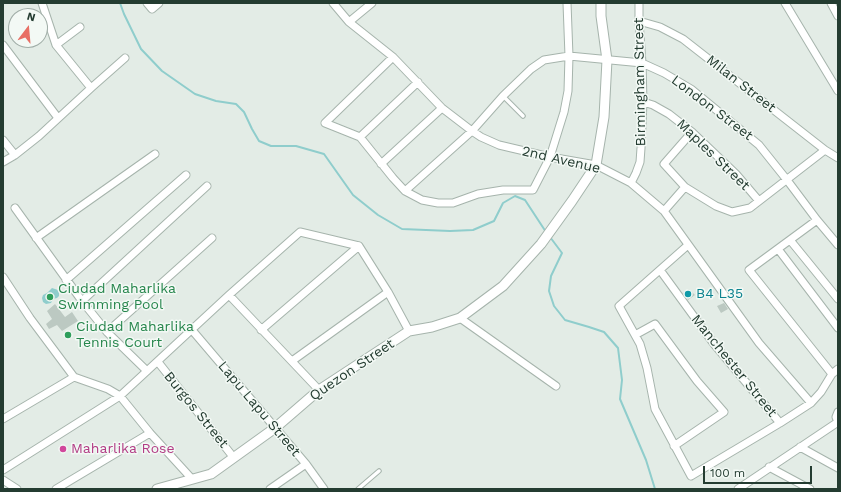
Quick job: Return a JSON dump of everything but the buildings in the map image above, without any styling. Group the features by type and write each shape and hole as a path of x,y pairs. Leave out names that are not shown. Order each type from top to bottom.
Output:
{"street":[{"path":"42,3 56,45 91,88"},
{"path":"148,3 152,9 159,3"},
{"name":"2nd Avenue","path":"333,3 349,22 393,57 442,108 481,137 499,145 550,157 596,165 631,183 664,211 759,343 812,403"},
{"path":"349,22 372,3"},
{"path":"393,57 325,123 360,137 405,191 422,200 438,203 453,203 478,194 503,190 533,190 550,157 564,112 568,91 569,56 567,3"},
{"path":"596,165 604,117 607,60 601,16 601,3"},
{"name":"Birmingham Street","path":"631,183 640,162 643,102 639,3"},
{"path":"785,3 838,91"},
{"path":"831,3 838,16"},
{"name":"Milan Street","path":"639,21 660,27 683,39 825,150 838,158"},
{"path":"56,45 80,27"},
{"path":"3,45 58,118"},
{"name":"London Street","path":"405,191 472,131 503,96 531,69 544,60 569,56 642,63 664,73 691,89 759,145 838,245"},
{"path":"3,162 39,136 125,58"},
{"path":"360,137 418,82"},
{"name":"Maples Street","path":"643,102 653,105 669,114 692,132 736,174 759,201"},
{"path":"381,164 442,108"},
{"path":"692,132 664,164 685,187 716,206 732,212 750,208 825,150"},
{"path":"3,140 14,155"},
{"path":"36,238 155,154"},
{"name":"Quezon Street","path":"157,489 211,474 275,428 319,390 409,332 432,327 460,318 503,286 541,244 572,202 596,165"},
{"path":"66,280 186,175"},
{"path":"82,301 207,186"},
{"path":"664,211 685,187"},
{"path":"15,208 66,280 107,332 147,371"},
{"path":"688,245 619,306 640,344 648,368 654,409 691,476 812,403 835,371 750,270 817,220"},
{"path":"3,470 120,396 228,295 300,232 359,246 388,292 409,332"},
{"path":"107,332 212,238"},
{"path":"790,240 838,299"},
{"path":"261,330 359,246"},
{"path":"778,249 838,328"},
{"name":"Manchester Street","path":"660,270 714,344 780,423"},
{"path":"3,277 30,318 74,377 108,389 120,396 150,433 192,479"},
{"path":"292,362 388,292"},
{"path":"228,295 319,390"},
{"path":"460,318 556,386"},
{"path":"635,335 655,324 697,381 724,412 674,446"},
{"name":"Lapu Lapu Street","path":"192,330 306,464 324,489"},
{"name":"Burgos Street","path":"158,362 234,458"},
{"path":"3,419 74,377"},
{"path":"742,488 770,467 838,422 836,417 838,412"},
{"path":"56,489 150,433"},
{"path":"800,447 838,468"},
{"path":"270,489 306,464"},
{"path":"770,467 810,489"},
{"path":"3,480 17,489"}],"lane":[{"path":"503,96 523,116"},
{"path":"358,489 379,471"}],"water":[{"name":"Ciudad Maharlika Swimming Pool","path":"52,288 58,290 59,296 53,299 51,303 46,304 43,302 43,295"}],"waterway":[{"path":"120,3 141,49 162,71 195,94 216,101 236,104 244,112 259,141 271,146 296,146 324,154 353,195 378,215 402,229 450,231 473,230 494,221 503,203 515,196 525,200 546,232"},
{"path":"550,237 562,253 551,276 549,291 554,306 565,320 604,332 618,348 622,380 620,399 646,460 655,489"}],"place":[{"name":"B4 L35","path":"688,294"},
{"name":"Ciudad Maharlika Swimming Pool","path":"50,297"},
{"name":"Ciudad Maharlika Tennis Court","path":"68,335"},
{"name":"Maharlika Rose","path":"63,449"}]}
